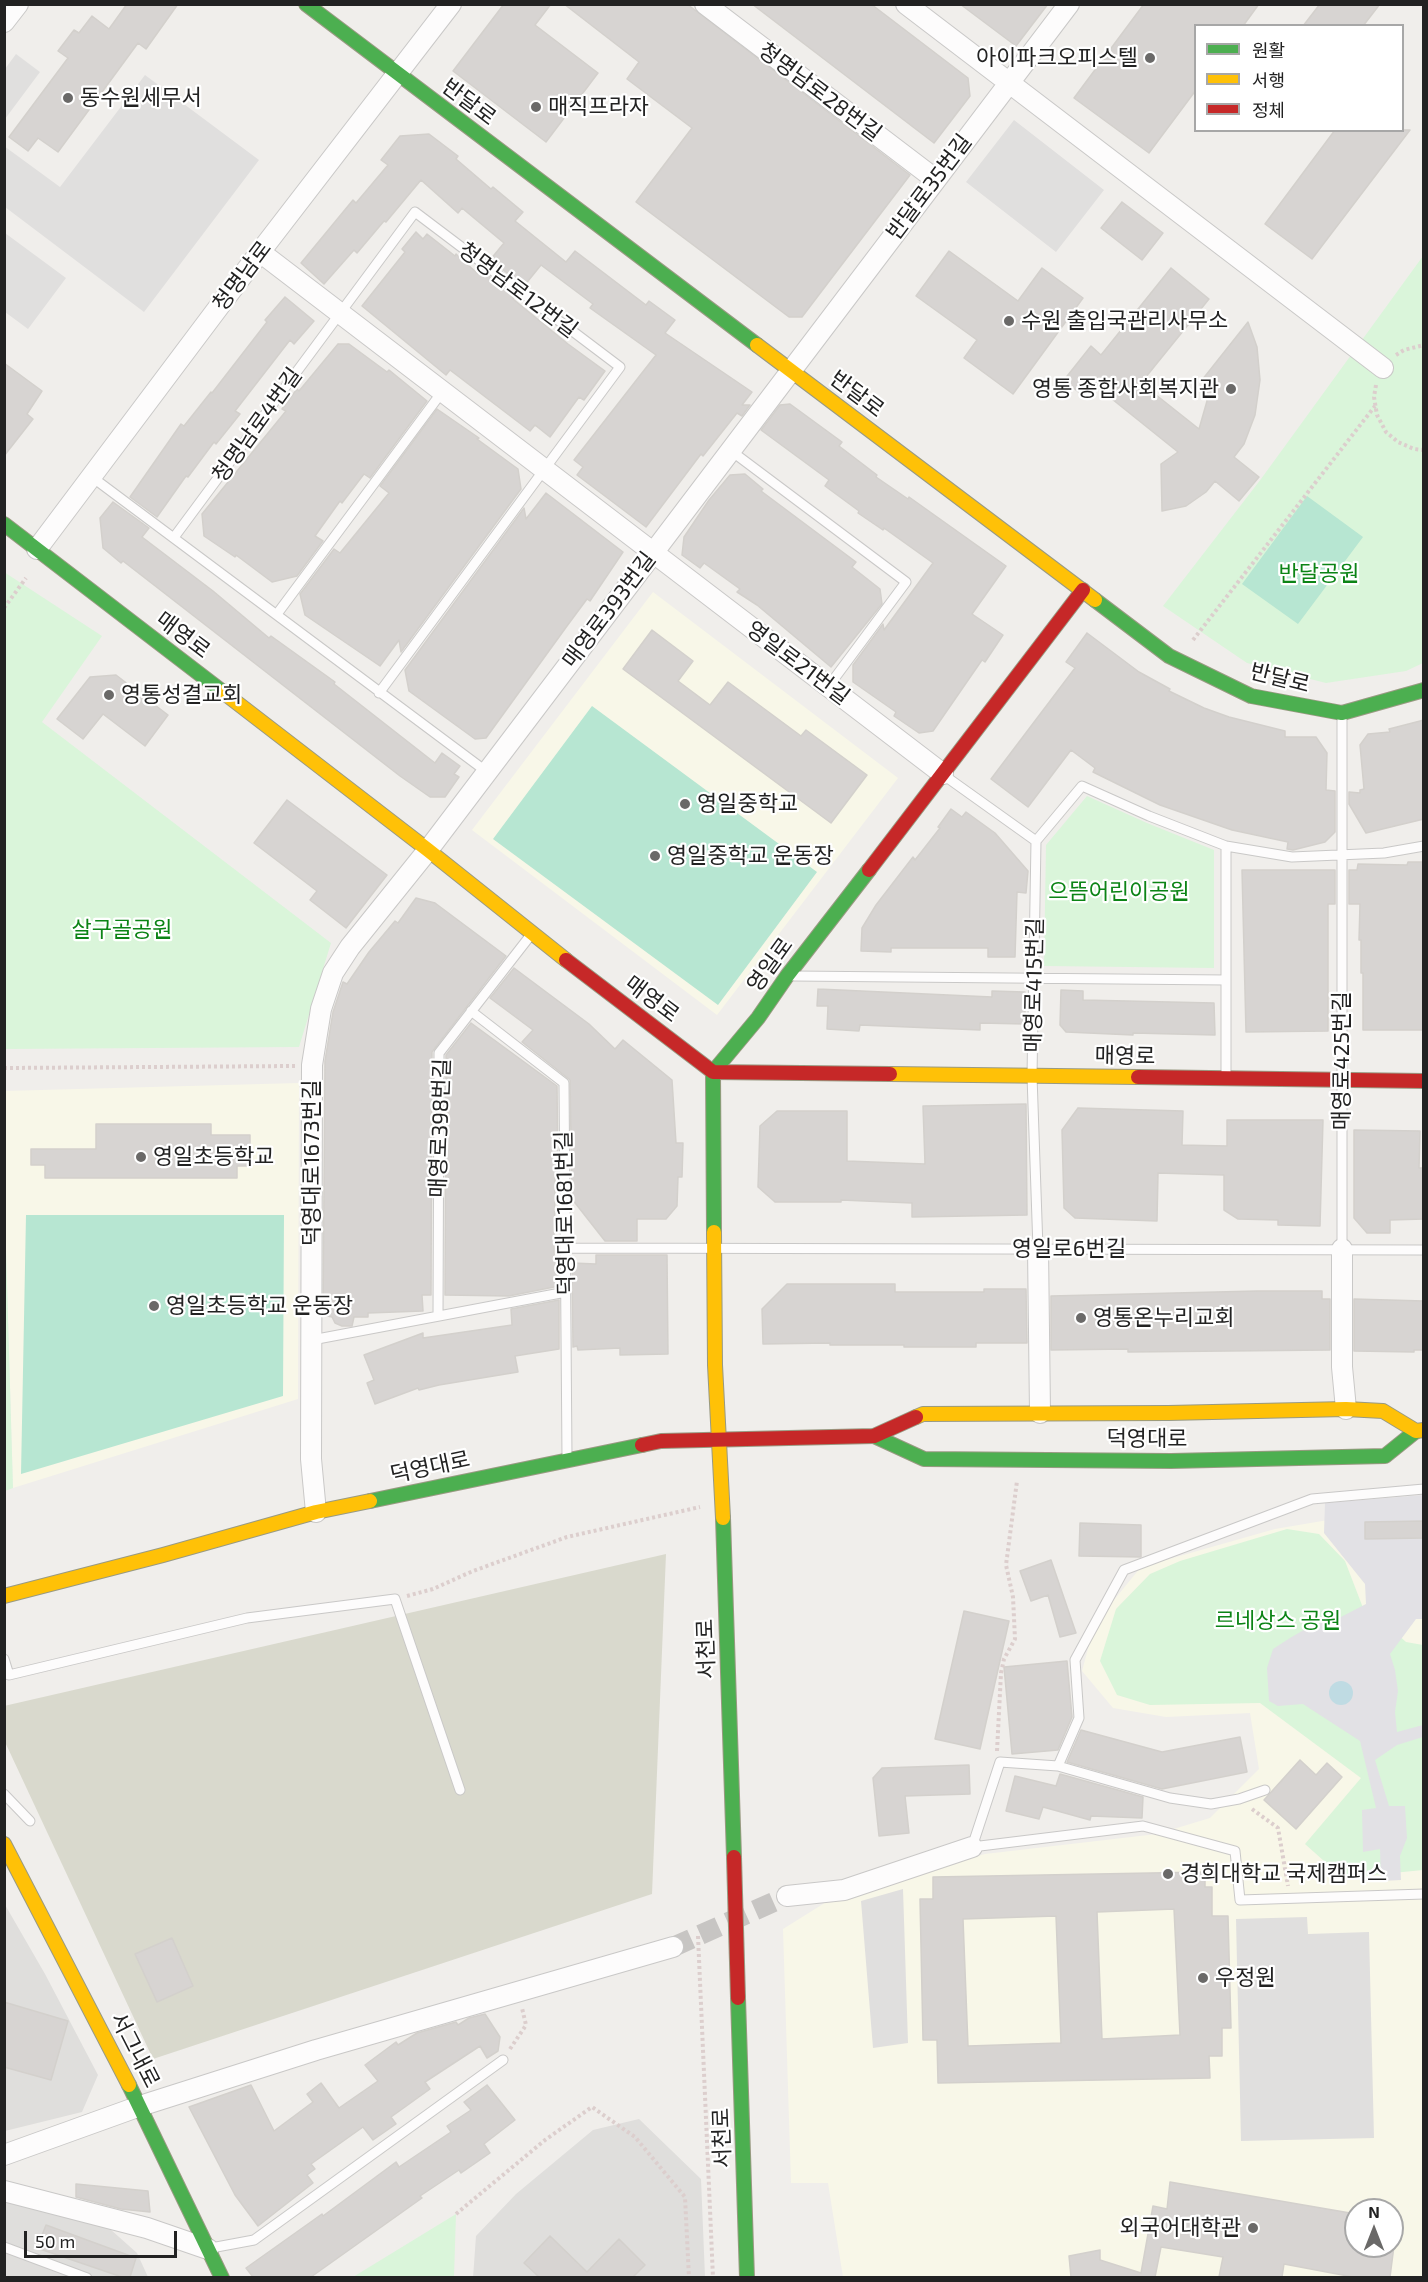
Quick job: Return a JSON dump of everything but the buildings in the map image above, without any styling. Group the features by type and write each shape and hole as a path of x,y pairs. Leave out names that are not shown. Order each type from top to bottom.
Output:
{"street":[{"path":"4,22 18,4"},
{"name":"반달로","path":"306,4 1169,656 1251,696 1342,713 1424,690"},
{"name":"청명남로","path":"37,549 260,252 451,4"},
{"name":"청명남로28번길","path":"705,4 935,179"},
{"path":"906,4 1383,368"},
{"name":"반달로35번길","path":"790,370 1069,4"},
{"path":"260,252 652,552"},
{"name":"매영로393번길","path":"428,850 790,370"},
{"name":"매영로","path":"4,524 713,1072 1424,1081"},
{"name":"영일로21번길","path":"652,552 943,774"},
{"name":"영일로","path":"713,1072 758,1018 788,975 1083,590"},
{"name":"덕영대로1673번길","path":"316,1512 311,1459 312,1065 314,1042 321,1009 333,973 428,850"},
{"path":"713,1072 715,1365 720,1440"},
{"name":"매영로415번길","path":"1038,1249 1040,1413"},
{"name":"매영로425번길","path":"1342,1249 1342,1367 1346,1410"},
{"name":"덕영대로","path":"4,1596 316,1512 661,1441 874,1436 923,1414 1383,1411 1420,1430 1385,1456 1171,1461 924,1459 874,1436"},
{"name":"서천로","path":"720,1440 747,2277"},
{"name":"서그내로","path":"4,1844 140,2106 222,2277"},
{"path":"787,1896 844,1890 972,1847"},
{"path":"4,2155 140,2106 316,2050 673,1947"},
{"path":"4,2191 147,2228 208,2249"}],"lane":[{"name":"청명남로12번길","path":"340,313 414,212 620,367 543,470"},
{"name":"청명남로4번길","path":"175,536 340,313"},
{"path":"277,615 442,392"},
{"path":"730,450 906,582 828,687"},
{"path":"379,693 543,470"},
{"path":"92,477 175,536 379,693 487,772"},
{"name":"매영로425번길","path":"1342,713 1342,1249"},
{"path":"943,774 1036,841 1082,786 1149,816 1226,846 1292,857 1384,853 1424,846"},
{"name":"매영로415번길","path":"1036,841 1032,1076 1038,1249"},
{"path":"1226,846 1226,1079"},
{"name":"매영로398번길","path":"438,1316 439,1053 532,934"},
{"path":"788,975 1226,980"},
{"name":"덕영대로1681번길","path":"471,1011 564,1083 567,1460"},
{"name":"영일로6번길","path":"566,1248 1424,1250"},
{"path":"312,1340 566,1292"},
{"path":"1058,1766 1079,1718 1075,1660 1124,1570 1312,1499 1424,1489"},
{"path":"4,1659 9,1676 247,1618 395,1599 460,1790"},
{"path":"1265,1790 1239,1799 1211,1804 1170,1798 1058,1766 1000,1762 972,1847 1143,1826 1235,1851 1240,1900 1424,1894"},
{"path":"4,1794 30,1821"},
{"path":"208,2249 254,2240 503,2060"},
{"path":"4,2247 87,2277"}],"path":[{"path":"1193,640 1375,406 1386,432 1398,442 1414,449 1424,450"},
{"path":"4,608 26,578"},
{"path":"4,1068 312,1065"},
{"path":"996,1746 1001,1673 1004,1659 1015,1639 1013,1597 1006,1565 1020,1460"},
{"path":"395,1599 433,1589 472,1571 567,1537 722,1501"},
{"path":"1239,1799 1278,1828 1290,1899"},
{"path":"698,1936 713,2277"},
{"path":"503,2060 526,2025 518,1992"},
{"path":"456,2214 545,2140 592,2107 635,2137 685,2197 689,2277"}],"shaded area":[{"path":"16,54 40,72 5,119 5,69"},
{"path":"145,75 259,160 144,312 5,207 4,146 60,187"},
{"path":"1014,120 1104,190 1056,252 966,182"},
{"path":"5,233 66,278 28,329 5,312"},
{"name":"영일중학교","path":"653,592 898,778 717,1015 472,830"},
{"path":"299,1083 298,1399 13,1488 5,1215 4,1091"},
{"path":"1423,1495 1423,1521 1365,1523 1365,1539 1423,1538 1423,1619 1416,1619 1390,1654 1398,1691 1395,1712 1397,1732 1423,1725 1423,1737 1397,1745 1375,1760 1389,1806 1405,1806 1407,1838 1400,1856 1401,1880 1381,1881 1380,1849 1363,1852 1362,1810 1376,1808 1360,1741 1303,1704 1278,1706 1269,1701 1267,1668 1273,1649 1290,1638 1309,1627 1339,1618 1366,1604 1365,1584 1324,1533 1325,1503"},
{"name":"경희대학교 국제캠퍼스","path":"1423,1506 1423,2277 843,2277 828,2183 791,2183 783,1929 839,1894 985,1854 1157,1834 1210,1818 1259,1769 1250,1713 1166,1717 1113,1708 1082,1671 1095,1623 1141,1567 1275,1529"},
{"path":"666,1554 652,1894 153,2059 5,1742 4,1706"},
{"path":"903,1889 908,2043 873,2048 861,1901"},
{"path":"4,1903 45,1974 98,2075 82,2112 5,2131"},
{"path":"1307,1917 1308,1934 1369,1932 1374,2138 1241,2141 1236,1919"},
{"path":"639,2119 701,2179 705,2277 473,2278 476,2236 516,2194 593,2130"},
{"path":"4,2195 110,2229 137,2253 148,2277 5,2277"}],"green space":[{"name":"반달공원","path":"1423,256 1423,663 1406,671 1326,683 1247,663 1163,606 1261,479"},
{"path":"1307,496 1363,537 1298,624 1242,584"},
{"name":"살구골공원","path":"4,572 102,636 42,722 331,943 299,1047 5,1049"},
{"name":"영일중학교 운동장","path":"592,706 817,872 718,1005 493,839"},
{"name":"으뜸어린이공원","path":"1087,796 1214,850 1214,968 1044,966 1046,845"},
{"path":"5,1215 13,1488 4,1491"},
{"name":"영일초등학교 운동장","path":"26,1215 284,1215 283,1396 21,1474"},
{"name":"르네상스 공원","path":"1287,1529 1319,1534 1345,1561 1365,1613 1388,1626 1406,1642 1423,1645 1423,1870 1343,1878 1305,1844 1361,1778 1260,1703 1150,1705 1117,1695 1100,1661 1116,1609 1150,1574 1180,1561"},
{"path":"456,2214 454,2277 353,2277"}],"water":[{"path":"1341,1681 1350,1684 1353,1693 1350,1702 1341,1705 1332,1702 1329,1693 1332,1684"}],"tunnel":[{"path":"673,1947 787,1896"}],"traffic: fast":[{"path":"306,4 757,345"},
{"path":"4,524 223,692"},
{"path":"1095,600 1169,656 1251,696 1342,713 1424,690"},
{"path":"714,1232 713,1072 758,1018 787,976 869,870"},
{"path":"874,1436 924,1459 1171,1461 1385,1456 1416,1431"},
{"path":"370,1501 642,1445"},
{"path":"723,1518 734,1857"},
{"path":"738,1998 747,2278"},
{"path":"129,2085 222,2278"}],"traffic: slow":[{"path":"757,345 1095,600"},
{"path":"223,692 566,960"},
{"path":"890,1074 1138,1077"},
{"path":"714,1232 715,1365 723,1518"},
{"path":"916,1417 923,1414 1168,1413 1346,1409 1383,1411 1416,1431 1424,1430"},
{"path":"4,1596 316,1512 370,1501"},
{"path":"4,1844 129,2085"}],"traffic: jam":[{"path":"869,870 1083,590"},
{"path":"566,960 713,1072 890,1074"},
{"path":"1138,1077 1424,1081"},
{"path":"642,1445 661,1441 874,1436 916,1417"},
{"path":"734,1857 738,1998"}],"place":[{"name":"아이파크오피스텔","path":"1150,58"},
{"name":"동수원세무서","path":"68,98"},
{"name":"매직프라자","path":"536,107"},
{"name":"수원 출입국관리사무소","path":"1009,321"},
{"name":"영통 종합사회복지관","path":"1231,389"},
{"name":"영통성결교회","path":"109,695"},
{"name":"영일중학교","path":"685,804"},
{"name":"영일중학교 운동장","path":"655,856"},
{"name":"영일초등학교","path":"141,1157"},
{"name":"영일초등학교 운동장","path":"154,1306"},
{"name":"영통온누리교회","path":"1081,1318"},
{"name":"경희대학교 국제캠퍼스","path":"1168,1874"},
{"name":"우정원","path":"1203,1978"},
{"name":"외국어대학관","path":"1253,2228"}]}
